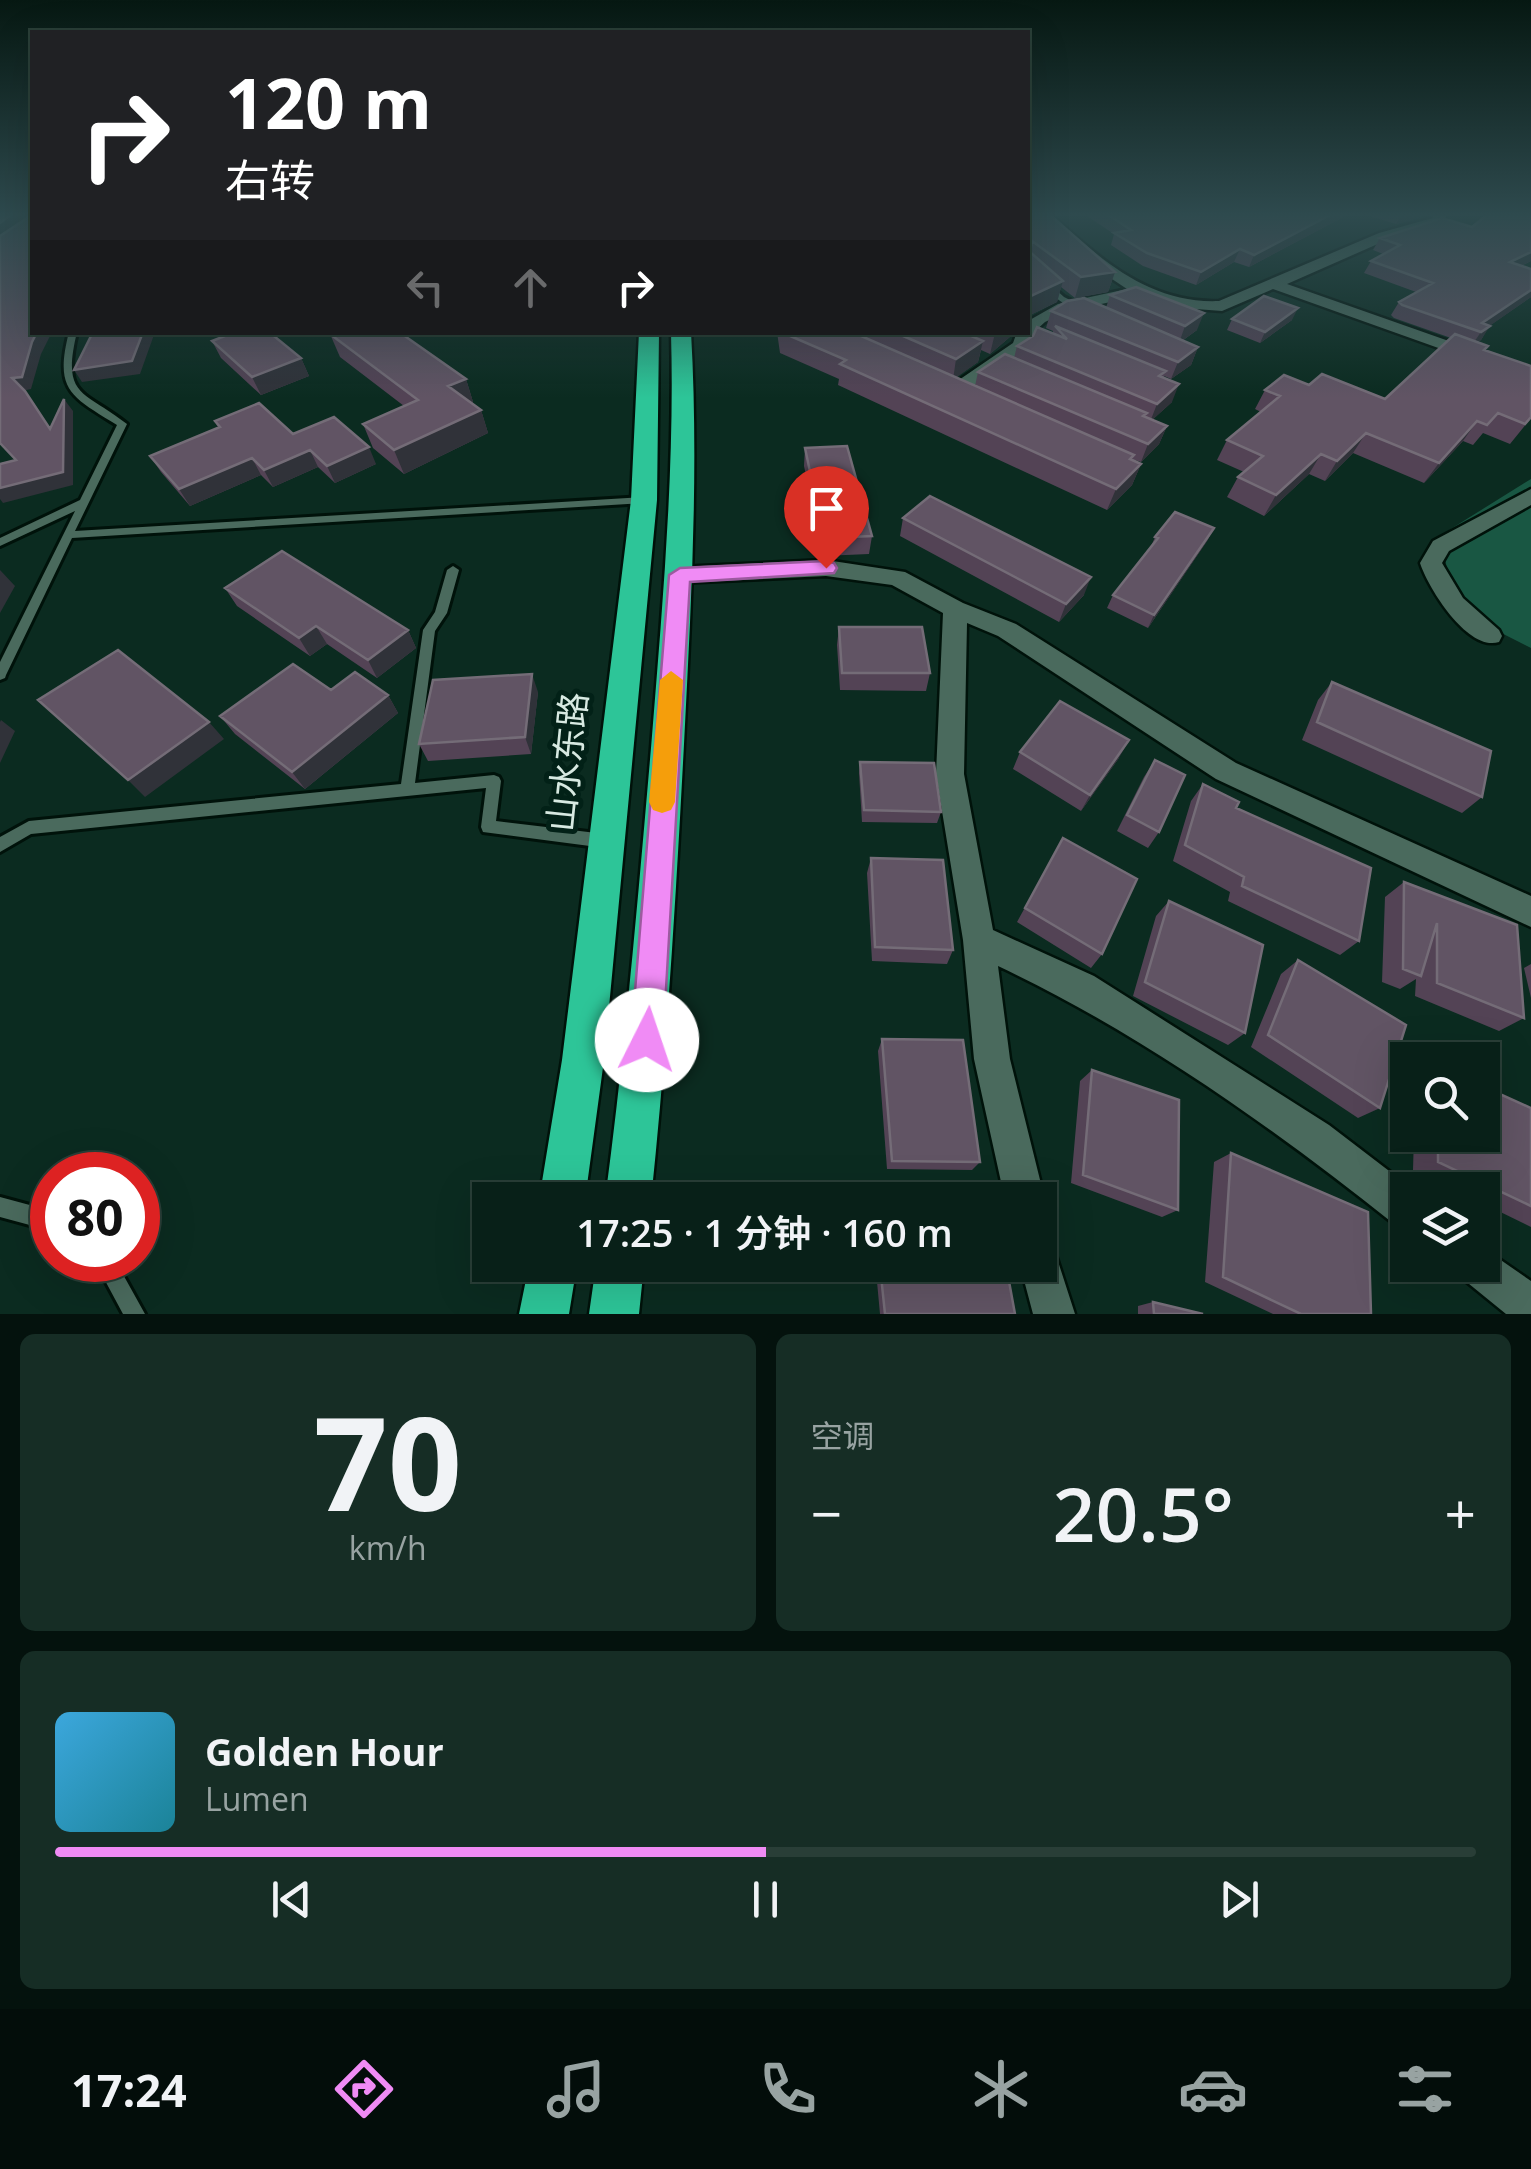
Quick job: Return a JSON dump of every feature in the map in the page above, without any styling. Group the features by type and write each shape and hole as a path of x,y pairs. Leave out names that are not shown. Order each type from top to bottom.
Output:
{"highway":[{"name":"山水东路","path":"565,1182 583,1060 644,500 648,335"},
{"path":"630,1182 647,1040 680,575 684,400 680,335"},
{"path":"544,1314 550,1282"},
{"path":"614,1314 618,1282"}],"street":[{"path":"1116,275 1140,290 1203,309 1222,306 1289,275"},
{"path":"1270,283 1531,376"},
{"path":"1030,326 1042,313 1112,302 1140,290"},
{"path":"918,375 962,395 995,363 1020,346 1025,335"},
{"path":"1490,636 1464,616 1436,582 1431,564 1441,546 1531,496"},
{"path":"680,575 826,568 897,578 954,609 1007,630 1226,771 1531,912"},
{"path":"954,609 950,774 979,940 992,1058 1021,1182"},
{"path":"979,940 1082,988 1316,1138 1390,1196"},
{"path":"1045,1282 1054,1314"},
{"path":"1499,1282 1531,1306"}],"lane":[{"path":"1038,275 1079,308"},
{"path":"1030,330 1046,334"},
{"path":"0,675 122,424 72,392 64,364 72,335"},
{"path":"977,355 1013,370"},
{"path":"68,536 644,500"},
{"path":"0,542 84,502"},
{"path":"407,790 429,630 441,612 453,570"},
{"path":"0,845 29,828 494,781 488,827 608,842"},
{"path":"0,1207 30,1214"},
{"path":"117,1282 136,1314"}],"green space":[{"path":"1531,479 1531,648 1454,609 1441,535"}],"building":[{"path":"0,275 30,275 30,335 36,335 22,377 12,378 50,429 64,399 63,472 0,488 0,464 16,460 0,443"},
{"path":"1030,275 1057,275 1063,281 1031,296"},
{"path":"1411,275 1531,275 1531,290 1482,323 1490,326 1481,332 1399,302 1433,283"},
{"path":"1136,287 1204,313 1185,326 1110,295"},
{"path":"1264,296 1298,308 1265,332 1232,319"},
{"path":"1084,298 1198,347 1178,362 1051,311 1067,301"},
{"path":"1055,326 1166,371 1159,376 1179,384 1157,404 1017,346 1033,336 1037,327 1067,339"},
{"path":"1455,334 1488,346 1484,350 1531,366 1531,417 1525,424 1498,413 1487,425 1477,421 1439,463 1366,433 1337,461 1321,454 1276,495 1238,477 1263,456 1227,440 1280,396 1265,390 1284,375 1309,385 1322,374 1385,399"},
{"path":"92,335 142,335 132,361 74,370"},
{"path":"227,335 273,335 301,358 252,377 212,341"},
{"path":"331,335 403,335 466,379 448,386 481,410 394,450 363,424 418,400"},
{"path":"788,335 859,335 1134,455 1130,459 1141,464 1116,489 840,364 846,360"},
{"path":"901,335 969,335 983,341 956,359"},
{"path":"1005,354 1147,413 1143,416 1167,426 1148,444 978,372"},
{"path":"259,403 293,434 334,417 369,447 327,466 310,450 264,470 252,458 179,489 150,456 220,427 215,421"},
{"path":"847,446 872,536 824,538 805,448"},
{"path":"930,496 1091,577 1066,604 903,518"},
{"path":"1175,512 1214,528 1154,615 1113,595"},
{"path":"282,551 408,630 368,660 316,626 299,638 225,588"},
{"path":"839,627 922,627 930,673 842,673"},
{"path":"118,650 209,722 128,780 38,700"},
{"path":"293,664 331,690 355,672 388,695 292,772 220,716"},
{"path":"532,674 525,737 419,744 433,680"},
{"path":"1332,682 1491,751 1482,797 1317,722"},
{"path":"1060,701 1129,740 1090,795 1020,752"},
{"path":"1155,760 1185,775 1159,832 1127,815"},
{"path":"860,762 934,763 941,812 864,810"},
{"path":"1203,784 1239,802 1236,808 1371,868 1359,941 1242,886 1244,877 1185,845"},
{"path":"1063,838 1137,879 1102,954 1025,908"},
{"path":"871,858 943,860 953,950 875,947"},
{"path":"1404,882 1517,925 1524,1018 1437,983 1437,923 1421,976 1403,969"},
{"path":"1169,901 1263,945 1245,1033 1145,982"},
{"path":"1298,960 1406,1025 1401,1042 1390,1042 1390,1076 1380,1108 1268,1035"},
{"path":"882,1039 963,1040 980,1162 892,1161"},
{"path":"1092,1070 1179,1100 1178,1210 1083,1175"},
{"path":"1500,1094 1531,1108 1531,1206 1500,1191 1500,1172 1459,1172 1438,1162 1438,1152 1500,1152"},
{"path":"1231,1153 1368,1212 1371,1314 1301,1314 1223,1277"},
{"path":"882,1282 1009,1282 1015,1314 885,1314"},
{"path":"1153,1302 1203,1314 1154,1314"}],"slow traffic":[{"path":"662,802 671,680"}],"route":[{"path":"647,1040 680,575 826,568"}]}
